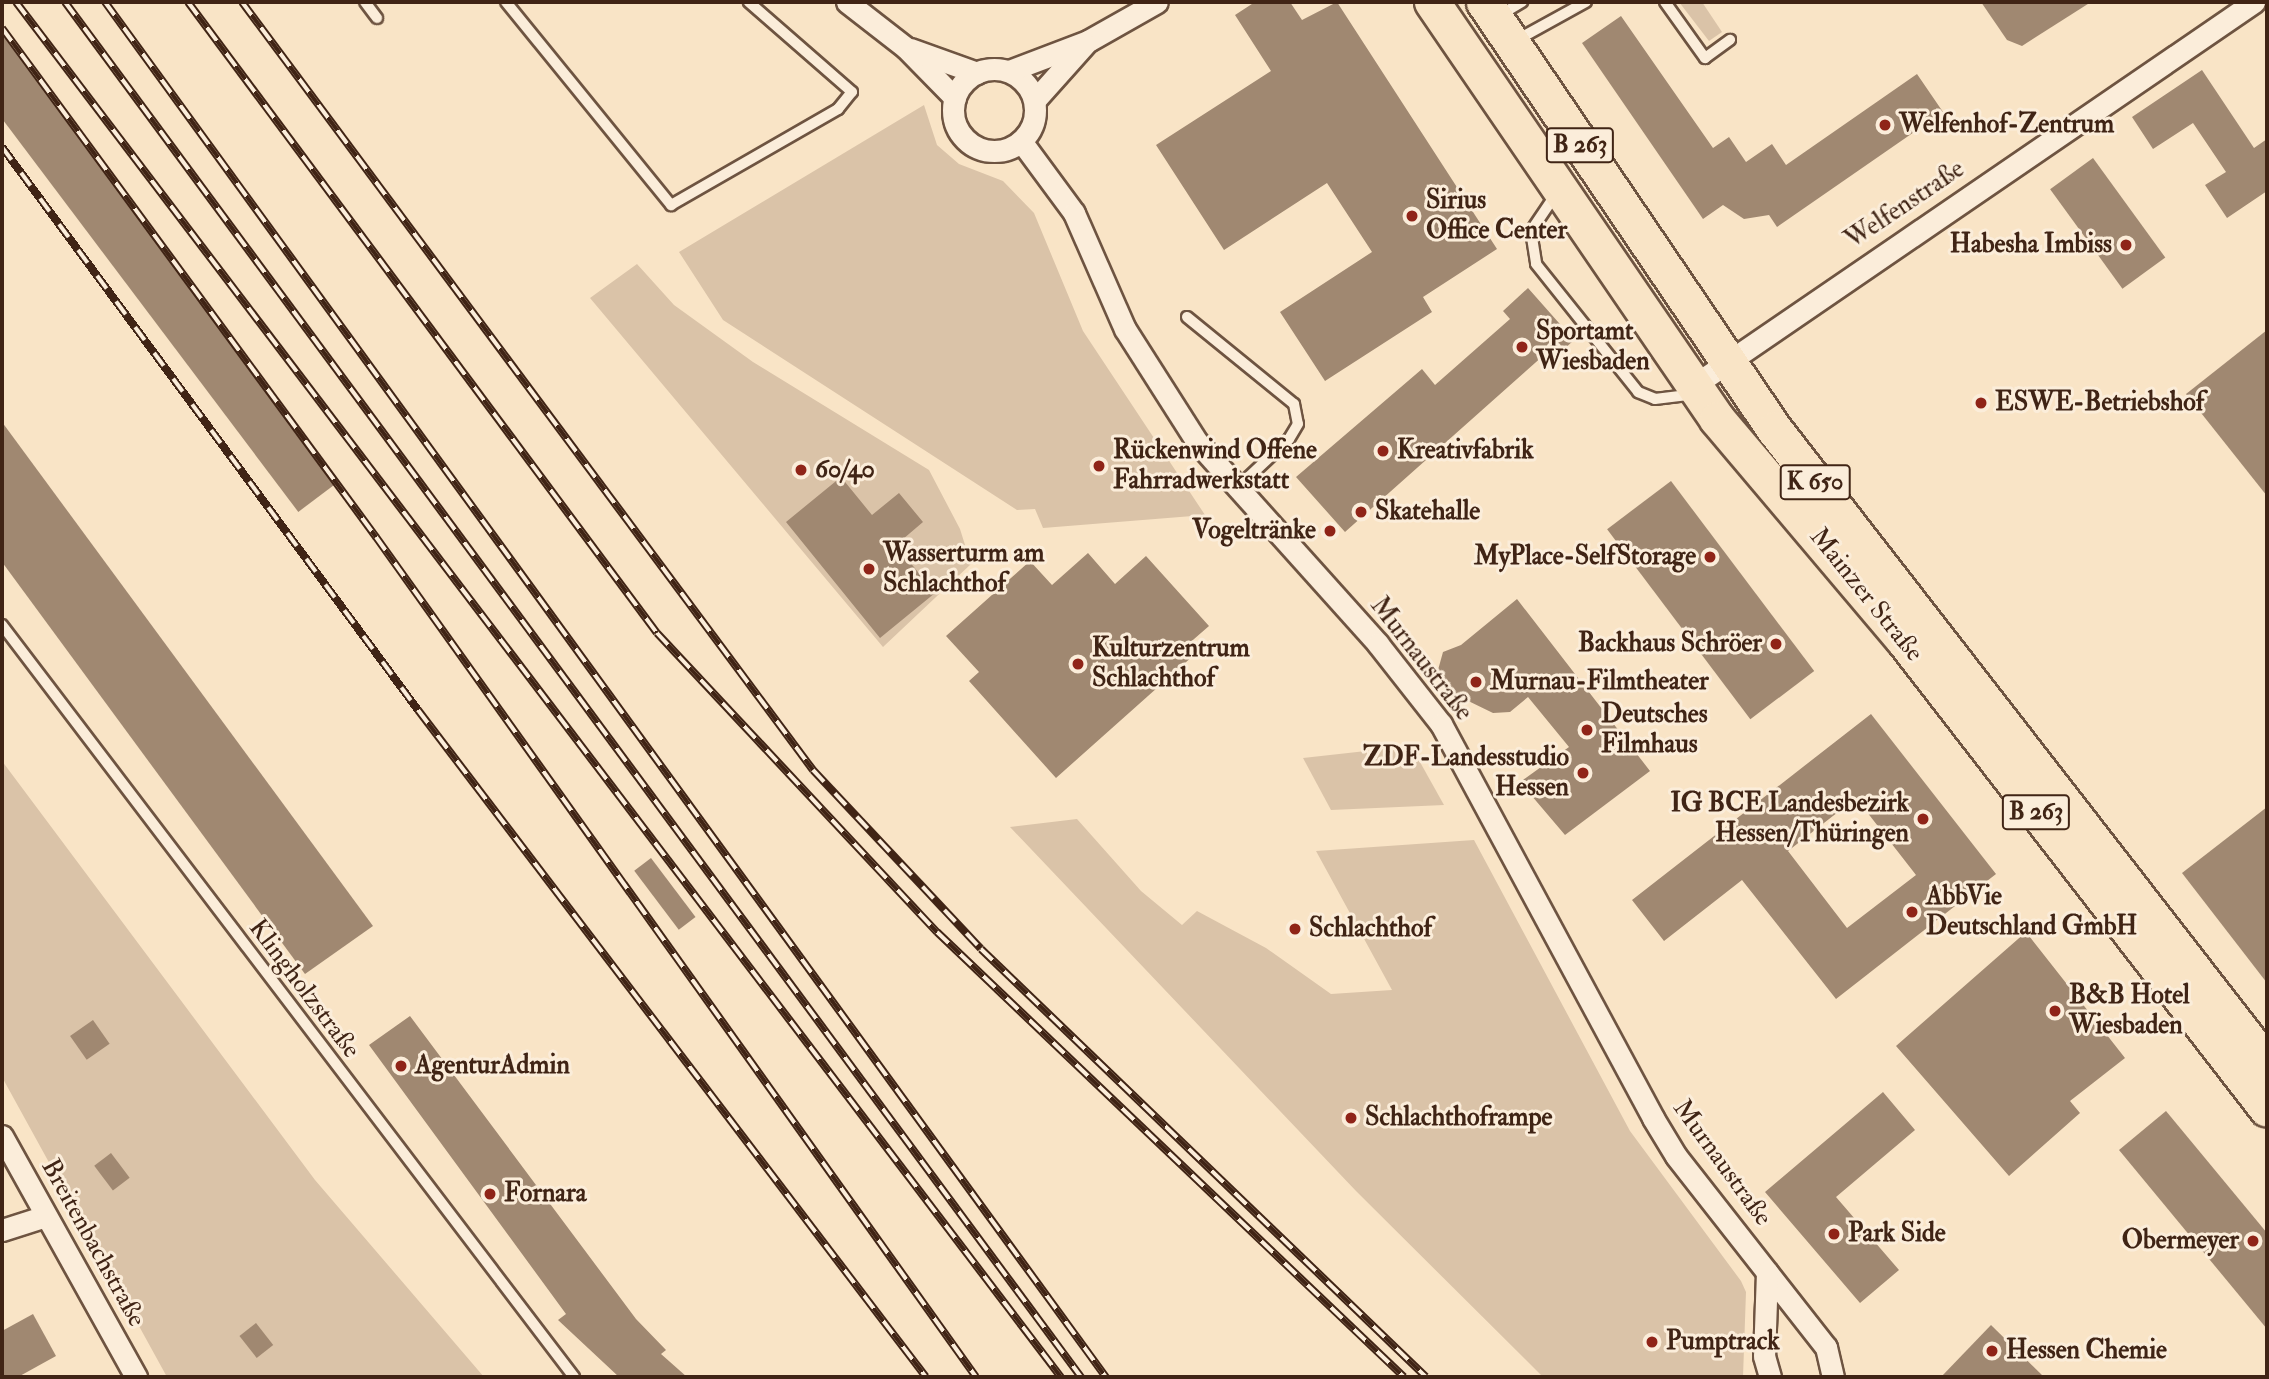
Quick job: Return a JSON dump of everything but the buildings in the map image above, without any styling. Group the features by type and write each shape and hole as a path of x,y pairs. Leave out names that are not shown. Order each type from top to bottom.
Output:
{"main road":[{"name":"Mainzer Straße","path":"1432,2 1558,192 1695,389 1802,517 2267,1109"},
{"name":"Mainzer Straße","path":"1503,16 1677,287 1728,360 1906,601 2267,1064"}],"street":[{"path":"847,2 906,48 955,98"},
{"path":"906,48 977,73 1009,71 1088,41 1157,2"},
{"name":"Welfenstraße","path":"1695,389 1728,360 2254,2"},
{"path":"977,73 955,98 955,121 967,140 988,150 1021,141 1032,126 1035,100 1088,41"},
{"path":"1009,71 1035,100"},
{"name":"Murnaustraße","path":"1021,141 1074,213 1125,329 1155,381 1237,488 1378,645 1441,724 1653,1118 1826,1347 1833,1377"},
{"name":"Breitenbachstraße","path":"2,1136 136,1377"},
{"path":"2,1230 46,1216"},
{"path":"1767,1272 1765,1356 1770,1377"}],"lane":[{"path":"365,2 377,19"},
{"path":"511,4 671,205 838,108 852,92 749,2"},
{"path":"1503,16 1586,2"},
{"path":"1665,2 1705,58 1730,40"},
{"path":"1558,192 1531,231 1536,264 1638,392 1676,400 1695,389"},
{"path":"1187,317 1294,404 1298,424 1289,439 1237,488"},
{"name":"Klingholzstraße","path":"2,625 574,1377"}],"shaded area":[{"path":"1679,2 1702,2 1722,32 1709,41"},
{"path":"924,105 937,145 959,164 1003,181 1034,213 1083,331 1205,515 1043,528 1035,509 1017,510 723,320 679,252"},
{"path":"637,264 674,305 753,362 929,470 960,529 971,564 883,647 590,298"},
{"path":"1411,746 1444,805 1331,810 1303,758"},
{"path":"2,761 315,1180 484,1377 167,1377 2,1077"},
{"path":"1077,819 1141,891 1182,925 1197,911 1266,948 1331,994 1392,990 1316,851 1474,840 1630,1131 1741,1281 1746,1292 1743,1377 1543,1377 1356,1191 1010,827"}],"railway":[{"path":"16,2 1061,1377"},
{"path":"65,2 1081,1377"},
{"path":"105,2 1106,1377"},
{"path":"188,2 657,633 937,932 1404,1377"},
{"path":"242,2 813,770 981,949 1426,1377"},
{"path":"2,28 376,537 976,1377"},
{"path":"2,147 418,710 926,1377"}],"place":[{"name":"Welfenhof-Zentrum","path":"1885,125"},
{"name":"Sirius Office Center","path":"1412,216"},
{"name":"Habesha Imbiss","path":"2126,245"},
{"name":"Sportamt Wiesbaden","path":"1522,347"},
{"name":"ESWE-Betriebshof","path":"1981,403"},
{"name":"Kreativfabrik","path":"1383,451"},
{"name":"Rückenwind Offene Fahrradwerkstatt","path":"1099,466"},
{"name":"60/40","path":"801,470"},
{"name":"Skatehalle","path":"1361,512"},
{"name":"Vogeltränke","path":"1330,531"},
{"name":"MyPlace-SelfStorage","path":"1710,557"},
{"name":"Wasserturm am Schlachthof","path":"869,569"},
{"name":"Backhaus Schröer","path":"1776,644"},
{"name":"Kulturzentrum Schlachthof","path":"1078,664"},
{"name":"Murnau-Filmtheater","path":"1476,682"},
{"name":"Deutsches Filmhaus","path":"1587,730"},
{"name":"ZDF-Landesstudio Hessen","path":"1583,773"},
{"name":"IG BCE Landesbezirk Hessen/Thüringen","path":"1923,819"},
{"name":"AbbVie Deutschland GmbH","path":"1912,912"},
{"name":"Schlachthof","path":"1295,929"},
{"name":"B&B Hotel Wiesbaden","path":"2055,1011"},
{"name":"AgenturAdmin","path":"401,1066"},
{"name":"Schlachthoframpe","path":"1351,1118"},
{"name":"Fornara","path":"490,1194"},
{"name":"Park Side","path":"1834,1234"},
{"name":"Obermeyer","path":"2253,1241"},
{"name":"Pumptrack","path":"1652,1342"},
{"name":"Hessen Chemie","path":"1992,1351"}]}
